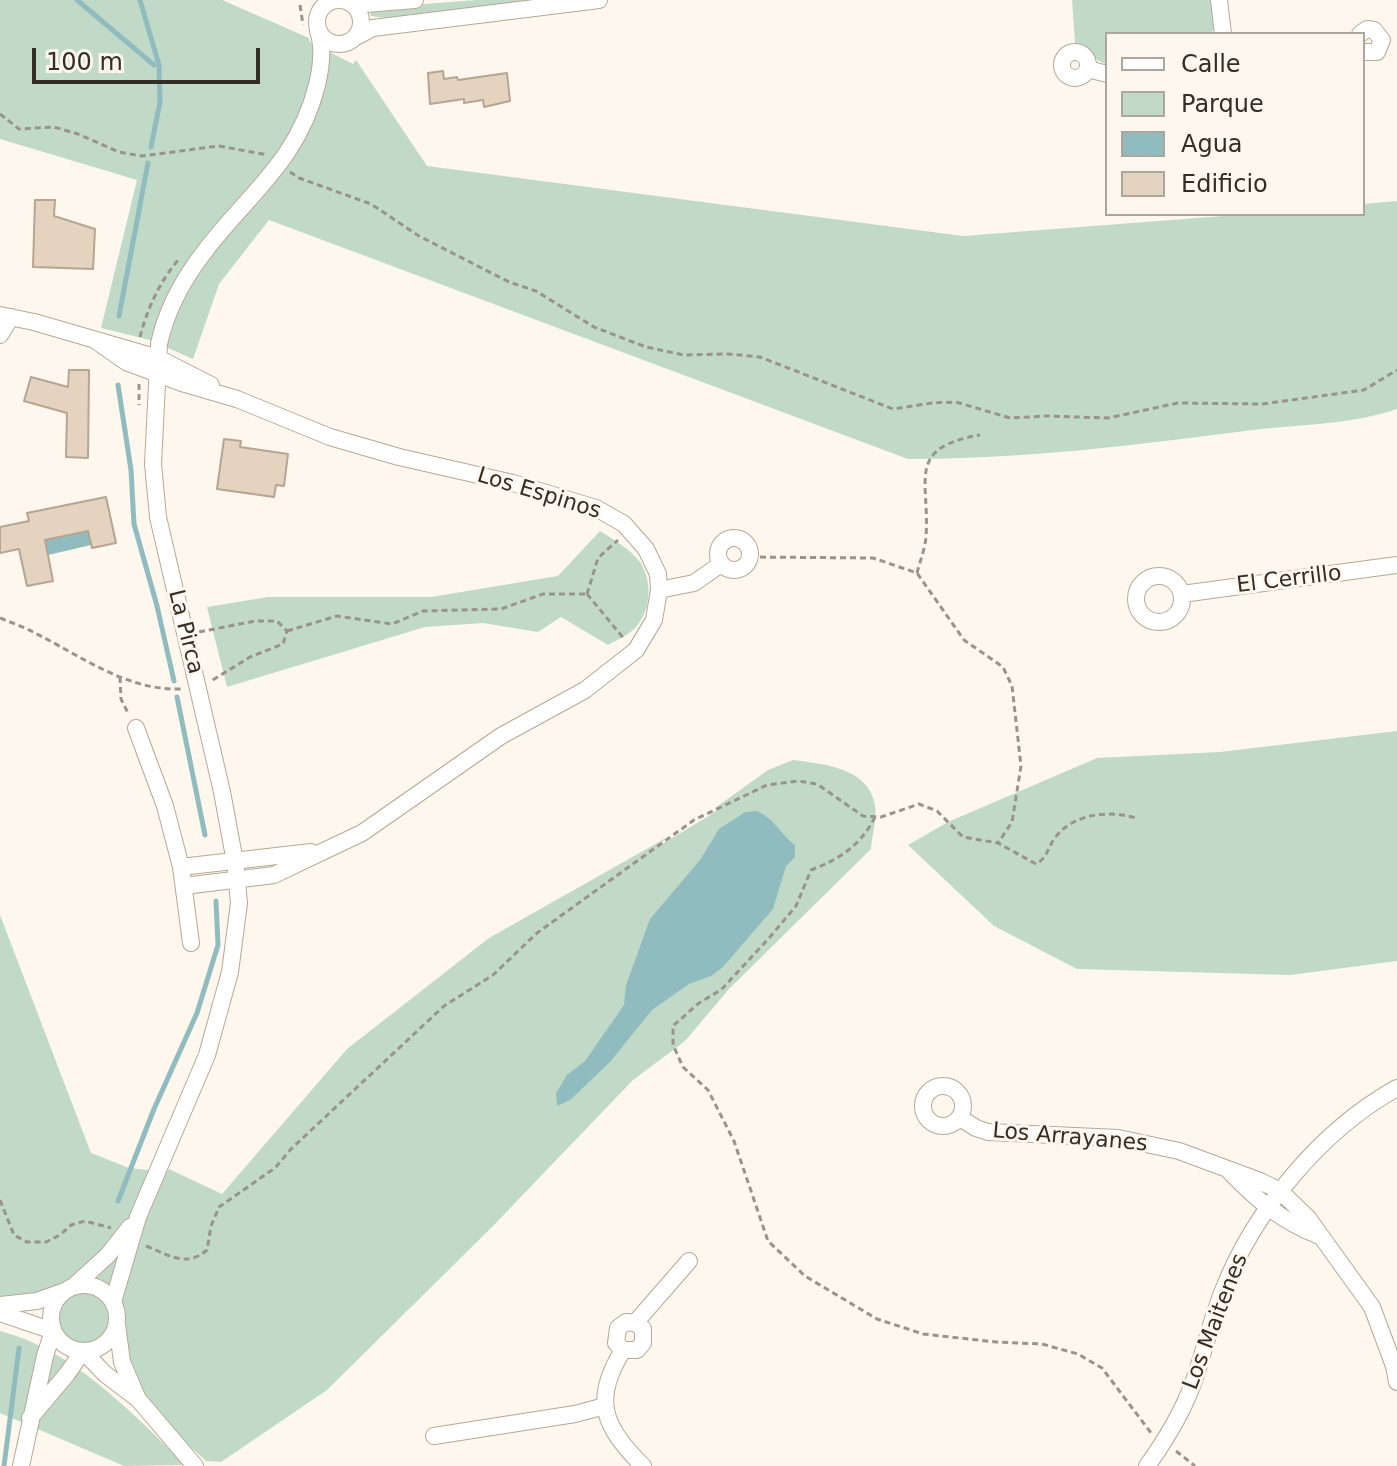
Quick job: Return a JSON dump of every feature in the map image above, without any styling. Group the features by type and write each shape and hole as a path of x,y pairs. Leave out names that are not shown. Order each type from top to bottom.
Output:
{"street":[{"path":"415,0 327,3 318,14 313,28 327,41 350,41 373,28 599,0"},
{"path":"1219,0 1223,32"},
{"path":"345,2 360,18 358,32 350,41"},
{"name":"La Pirca","path":"0,1305 37,1301 69,1289 126,1237 138,1217 207,1055 230,972 239,903 238,881 158,517 153,464 158,367 162,329 192,269 280,163 306,122 319,76 322,47 307,3"},
{"path":"1363,32 1374,30 1382,40 1377,52 1365,52"},
{"name":"La Pirca","path":"319,76 332,51 350,41"},
{"path":"1088,69 1105,73"},
{"path":"0,335 5,316"},
{"name":"Los Espinos","path":"5,316 96,341 126,362 138,360 158,367 330,437 399,457 513,483 596,508 624,524 646,549 658,574 659,590"},
{"path":"730,539 745,542 750,557 741,569 730,570 721,564 719,549 730,539"},
{"path":"184,886 274,875 362,833 501,736 585,690 636,650 654,620 659,590 694,583 721,564"},
{"name":"El Cerrillo","path":"1182,594 1397,565"},
{"path":"136,728 165,806 181,867 191,943"},
{"path":"181,867 324,851"},
{"name":"Los Maitenes","path":"1147,1466 1165,1442 1192,1387 1212,1320 1235,1264 1269,1207 1302,1165 1382,1096 1397,1088"},
{"name":"Los Arrayanes","path":"960,1118 988,1132 1118,1138 1179,1151 1280,1191 1308,1218 1372,1307 1397,1382"},
{"name":"Los Arrayanes","path":"1228,1170 1253,1196 1295,1227 1320,1236"},
{"name":"La Pirca","path":"113,1302 126,1237"},
{"path":"643,1466 615,1436 605,1406 605,1391 610,1371 623,1350 637,1350 643,1343 643,1329 635,1323 689,1261"},
{"path":"21,1466 53,1331 52,1309 69,1289 85,1285 96,1287 113,1302 122,1362 138,1399"},
{"path":"0,1313 53,1331 65,1345 83,1351 93,1350 105,1342 112,1335 117,1322"},
{"path":"83,1351 105,1374 138,1399 195,1466"},
{"path":"30,1418 83,1351"},
{"path":"434,1436 575,1414 605,1406"}],"path":[{"path":"307,3 313,28"},
{"path":"0,114 19,129 54,127 142,156 219,146 266,153 299,178 371,204 419,236 509,282 536,291 594,327 646,347 684,355 760,357 893,409 956,402 1010,418 1108,418 1178,403 1262,404 1364,390 1397,370"},
{"path":"139,408 138,360 144,323 164,277 180,257"},
{"path":"917,573 926,541 925,467 939,448 980,435"},
{"path":"587,594 598,558 630,530"},
{"path":"750,557 873,558 917,573 964,640 1003,667 1012,686 1021,766 1012,822 998,843"},
{"path":"287,631 337,616 392,624 423,611 501,609 543,594 587,594"},
{"path":"587,594 636,650"},
{"path":"0,618 34,632 75,657 120,677 155,687 198,688 228,673 250,657 283,644 287,631"},
{"path":"185,635 255,621 277,621 287,631"},
{"path":"120,677 121,699 136,728"},
{"path":"0,1200 14,1235 27,1242 46,1242 71,1225 85,1221 104,1225 182,1260 197,1258 207,1250 211,1226 219,1207 275,1168 291,1149 444,1006 493,975 537,933 694,820 767,785 798,781 817,784 863,816 881,817 919,804 937,811 963,837 998,843 1036,864 1044,860 1055,837 1075,822 1101,813 1119,813 1136,818"},
{"path":"875,817 869,830 850,851 836,861 811,870 796,906 721,990 699,1003 673,1026 673,1045 683,1067 708,1090 734,1141 768,1241 805,1276 877,1319 923,1334 1042,1344 1078,1354 1102,1368 1153,1437 1165,1442 1195,1466"}],"green space":[{"path":"0,0 222,0 309,38 310,42 353,64 356,60 427,166 963,236 1223,216 1365,216 1365,204 1397,201 1397,409 1344,421 1124,446 995,457 908,459 269,220 219,284 193,359 150,340 101,328 137,180 0,139"},
{"path":"477,0 549,0 426,15 370,15 372,8"},
{"path":"1072,0 1211,0 1214,29 1212,32 1105,32 1105,63 1075,43"},
{"path":"600,531 636,557 644,570 648,587 647,605 640,621 629,633 608,645 561,617 538,632 483,623 425,627 227,687 207,607 268,597 431,597 558,576"},
{"path":"1397,731 1397,961 1290,975 1077,969 994,926 908,845 948,822 1097,758 1220,752"},
{"path":"793,760 843,770 863,782 871,792 875,805 871,849 729,989 685,1041 633,1080 492,1227 327,1390 221,1462 206,1461 165,1424 142,1391 126,1353 121,1307 108,1288 74,1280 41,1293 0,1298 0,915 91,1153 129,1168 167,1172 169,1169 222,1194 347,1049 489,938 666,838 657,847 712,814 717,810 715,808 768,770"},
{"path":"84,1289 105,1297 113,1318 105,1339 84,1347 63,1339 55,1318 63,1297"},
{"path":"0,1331 52,1352 77,1368 123,1405 185,1465 124,1466 0,1413"}],"water":[{"path":"86,520 91,545 48,555 43,532"},
{"path":"757,811 795,845 795,857 786,866 773,909 723,967 711,976 689,984 652,1010 610,1062 570,1100 557,1106 556,1093 567,1075 585,1061 624,1005 626,985 650,919 700,860 719,829 745,812"}],"building":[{"path":"443,71 444,79 457,77 458,80 507,73 510,101 484,107 483,100 464,103 464,99 430,104 428,73"},
{"path":"35,200 55,200 54,216 95,229 93,269 33,267"},
{"path":"69,370 89,370 88,458 66,457 67,413 24,401 31,377 68,387"},
{"path":"224,439 241,441 240,447 288,454 284,486 276,485 274,497 217,489"},
{"path":"106,497 116,543 92,548 88,531 45,540 53,581 27,586 19,549 0,553 0,527 29,521 27,513"}],"waterway":[{"path":"77,0 154,65"},
{"path":"140,0 159,65 160,102 151,147"},
{"path":"119,316 148,163"},
{"path":"118,385 131,470 134,524 174,681"},
{"path":"177,697 205,835"},
{"path":"118,1201 154,1109 197,1013 218,945 216,901"},
{"path":"4,1466 19,1348"}]}
